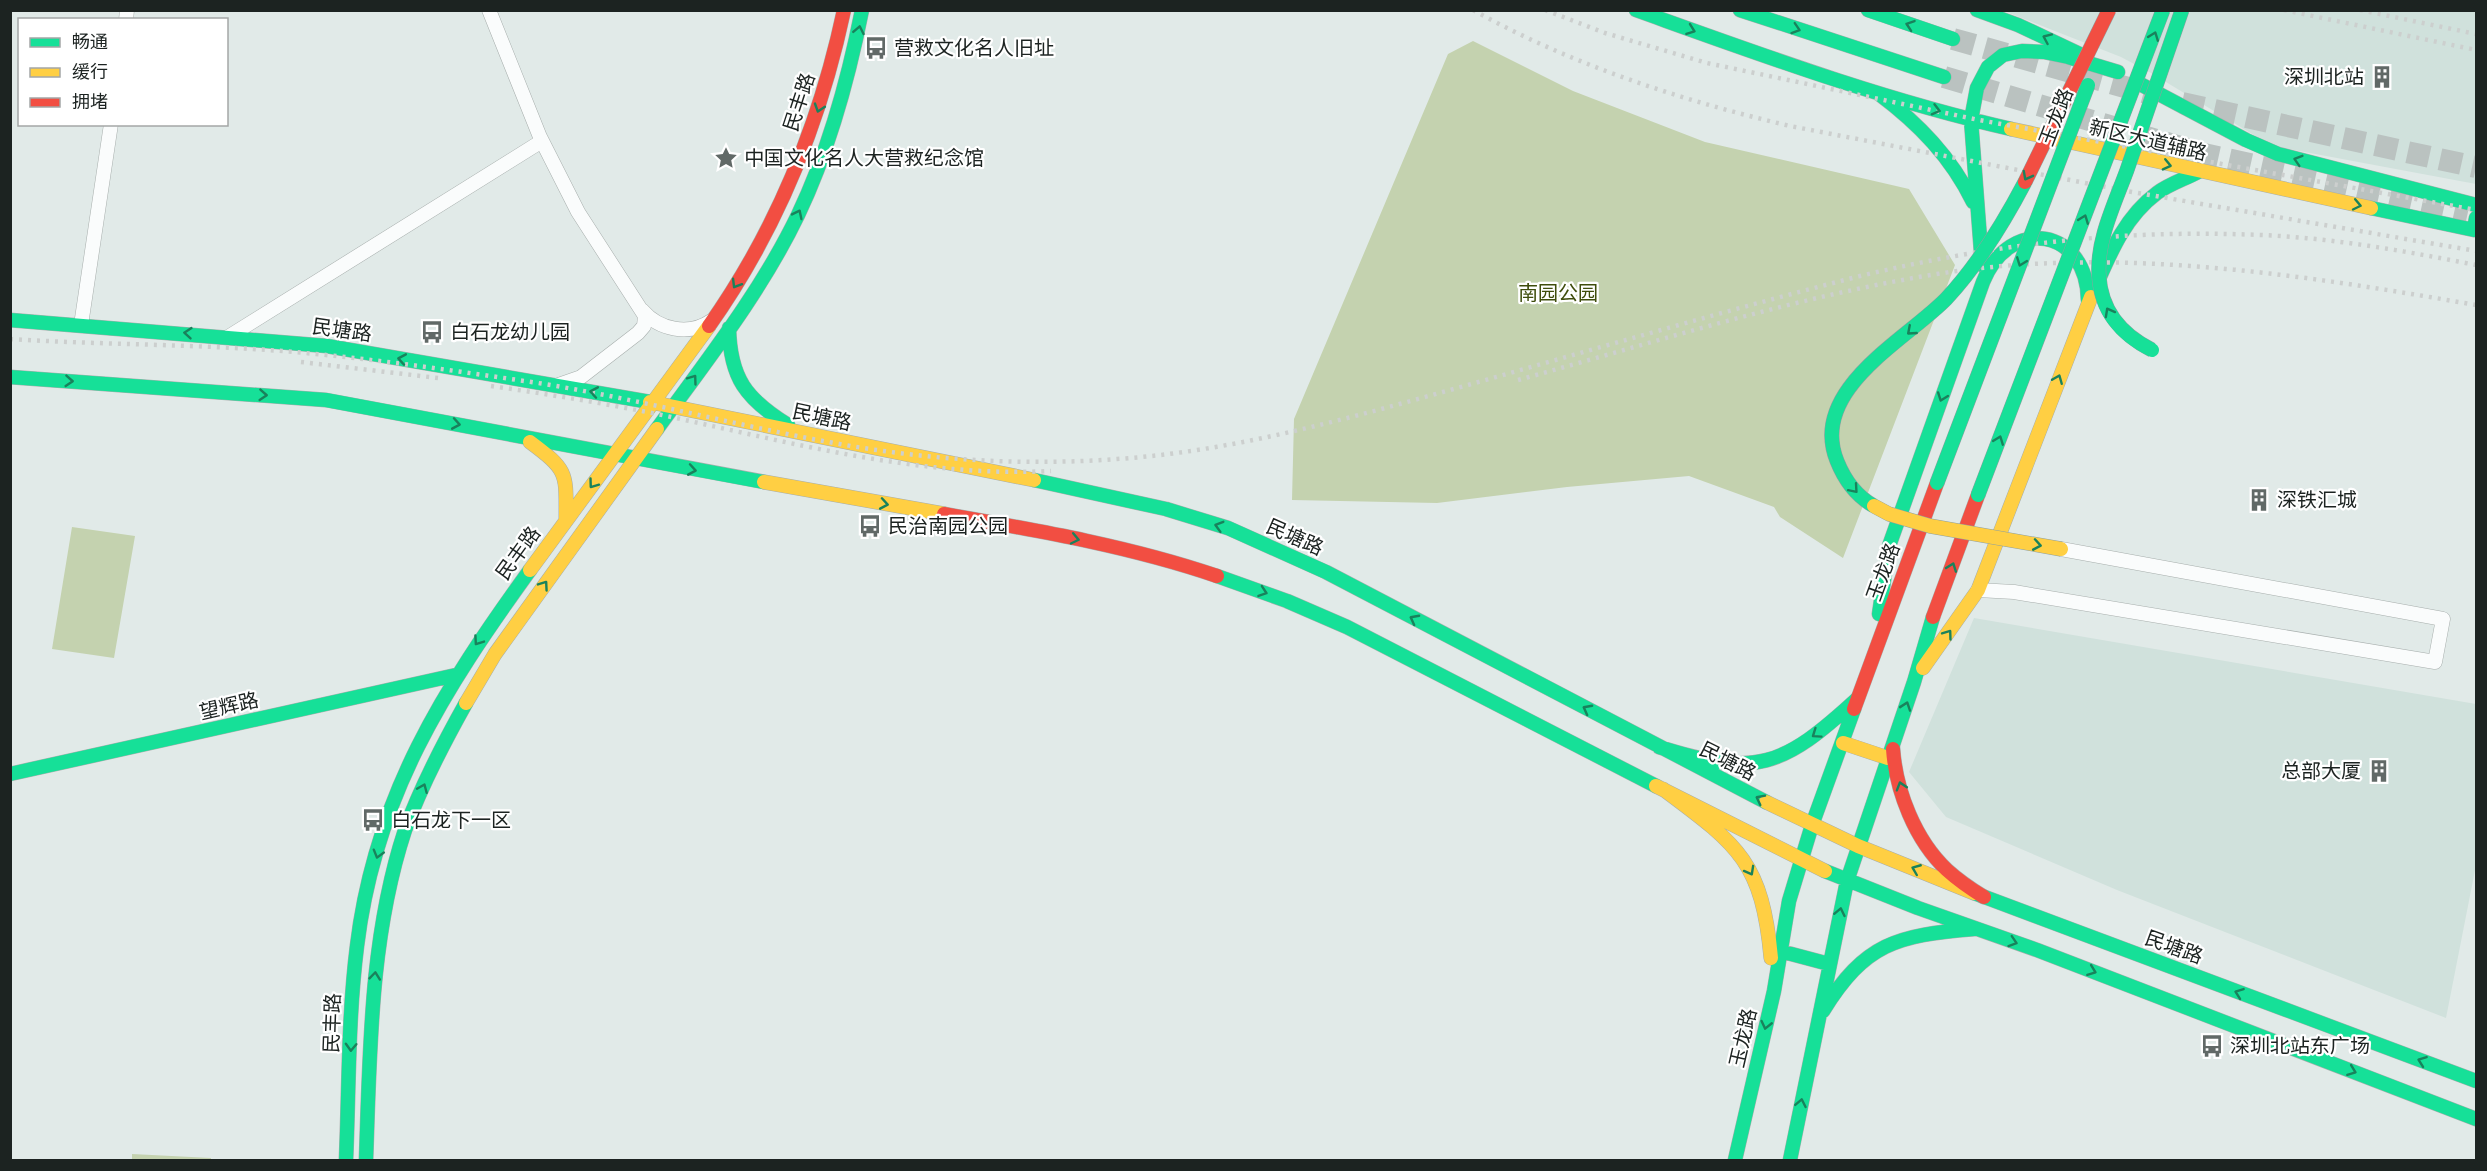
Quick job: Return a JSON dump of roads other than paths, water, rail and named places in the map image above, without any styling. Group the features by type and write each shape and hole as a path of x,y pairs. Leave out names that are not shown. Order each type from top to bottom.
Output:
{"main road":[{"name":"民丰路","path":"346,1161 354,974 360,925 369,884 395,798 416,748 476,643 714,318 753,256 811,134 824,93 844,10"},
{"name":"民丰路","path":"366,1161 372,1004 381,928 398,857 413,810 461,709 495,654 729,328 778,253 812,184 842,102 862,10"},
{"name":"新区大道辅路","path":"1636,10 1879,94 1971,120 2198,172 2474,230 2476,218"},
{"path":"1740,10 1944,77"},
{"path":"1868,10 1953,39"},
{"name":"新区大道辅路","path":"1977,10 2018,25 2118,72 2246,140 2278,154 2476,205"},
{"path":"2061,549 1912,523 1883,512 1860,496 1843,476 1833,450 1833,436 1839,408 1846,392 1857,378 1946,299 1988,242 2018,194 2109,10"},
{"name":"玉龙路","path":"1735,1161 1774,991 1789,901 1812,825 1936,483 2116,10"},
{"path":"1790,1161 1828,964 1847,881 1858,846 1914,682 1929,629 2163,10"},
{"path":"2152,350 2127,337 2107,310 2100,290 2099,260 2108,224 2182,10"},
{"path":"1983,282 1971,120 1978,83 1986,68 1999,57 2013,51 2042,50 2118,72"},
{"path":"1879,94 1906,114 1941,150 1962,180 1980,220"},
{"path":"1914,682 1978,590 2088,304 2120,234 2137,211 2158,192 2198,172"},
{"path":"1872,660 1889,546 1983,282 1995,258 2005,248 2018,241 2032,238 2060,243 2081,262 2090,290 2088,304"},
{"name":"民塘路","path":"10,320 327,346 673,406 1101,494 1166,509 1228,528 1326,573 1812,825 1984,897 2043,936 2476,1119"},
{"path":"729,328 729,354 735,375 770,415 804,434"},
{"name":"民塘路","path":"10,377 326,400 508,433 634,460 1029,529 1210,574 1287,601 1347,627 1801,861 1847,881 1974,929 2043,936 2476,1081"},
{"path":"508,433 535,443 557,462 566,481 566,520"},
{"name":"望辉路","path":"10,774 456,675"},
{"path":"1659,747 1707,762 1738,765 1771,760 1830,725 1860,696"},
{"path":"1842,743 1888,758"},
{"path":"1893,744 1893,756 1902,791 1922,837 1941,865 1984,897"},
{"path":"1663,789 1722,835 1740,853 1752,872 1761,892 1766,915 1774,991"},
{"path":"1817,1023 1828,1002 1844,981 1873,950 1888,942 1910,936 1974,929"},
{"path":"1780,951 1828,964"}],"street":[{"path":"489,10 542,141 584,220 645,316 645,323 638,333 580,377 555,386"},
{"path":"81,325 111,126"},
{"path":"228,337 542,141"},
{"path":"640,309 655,323 670,327 697,328 714,318"},
{"path":"1978,590 2014,592 2435,662 2443,619 2061,549"}],"tunnel":[{"path":"1953,39 2150,94"},
{"path":"1944,77 2204,154 2468,212"},
{"path":"2182,103 2476,167"}],"railway":[{"path":"1473,10 1549,48 1627,79 1708,105 1790,126 2132,192 2476,251"},
{"path":"1545,10 1605,33 1707,63 1979,120 2476,210"},
{"path":"2284,10 2476,50"},
{"path":"2360,10 2476,34"},
{"path":"10,339 259,349 355,358 575,389 797,436 904,454 975,460 1082,461 1206,449 1294,431 1382,409 1860,276 2009,247 2158,234 2261,235 2369,246 2476,265"},
{"path":"1518,380 1732,320 1840,293 1950,272 2016,265 2082,262 2214,268 2346,284 2476,305"},
{"path":"301,362 438,378"},
{"path":"491,386 636,410 803,446 901,463 1001,472 1051,471"}],"place":[{"name":"营救文化名人旧址","path":"876,48"},
{"name":"深圳北站","path":"2382,77"},
{"name":"中国文化名人大营救纪念馆","path":"726,158"},
{"name":"白石龙幼儿园","path":"432,332"},
{"name":"深铁汇城","path":"2259,500"},
{"name":"民治南园公园","path":"870,526"},
{"name":"总部大厦","path":"2379,771"},
{"name":"白石龙下一区","path":"373,820"},
{"name":"深圳北站东广场","path":"2212,1046"}],"park label":[{"name":"南园公园","path":"1558,293"}]}
